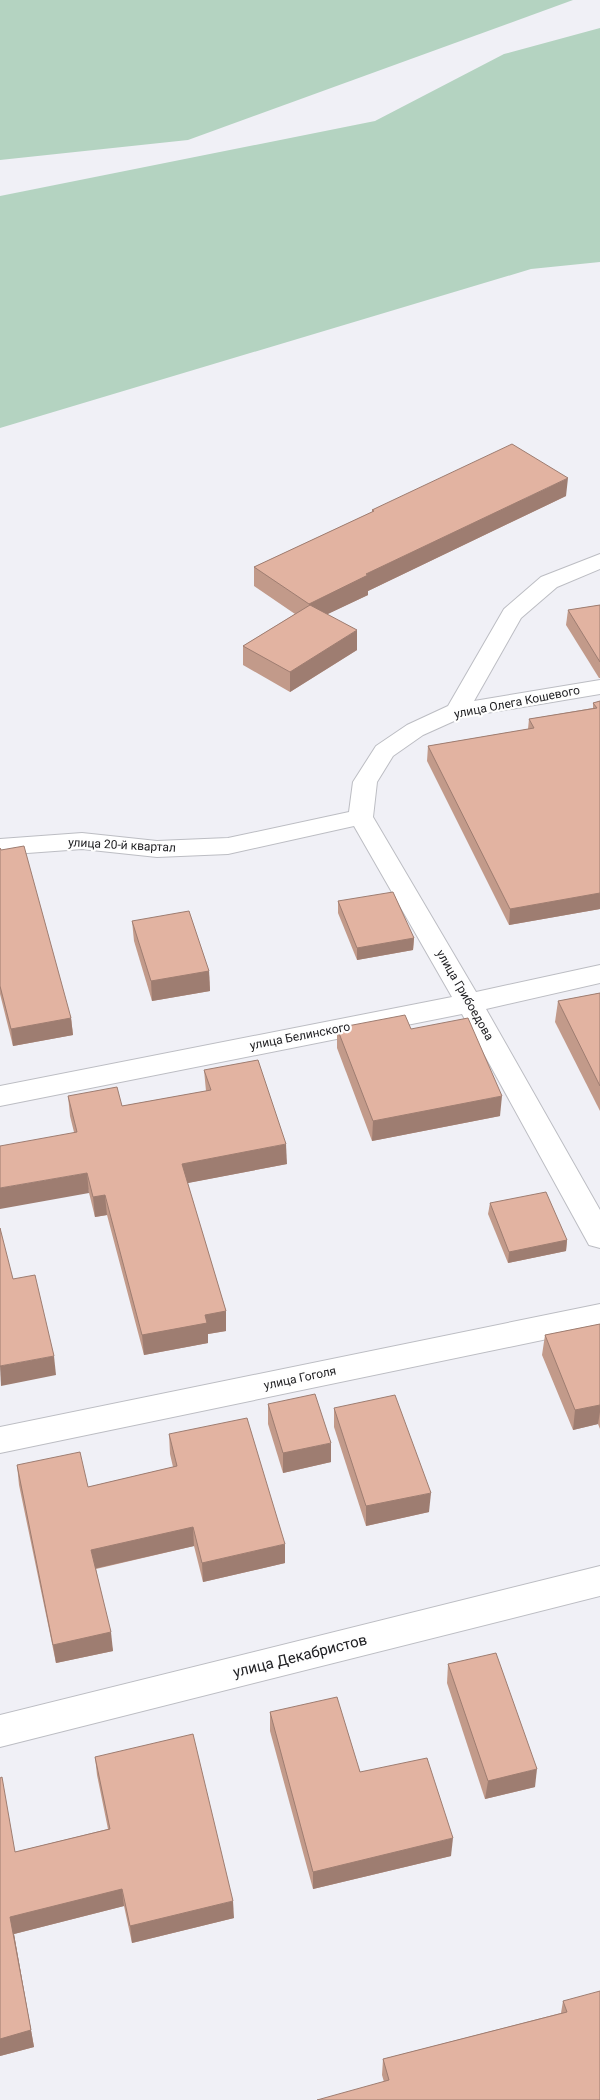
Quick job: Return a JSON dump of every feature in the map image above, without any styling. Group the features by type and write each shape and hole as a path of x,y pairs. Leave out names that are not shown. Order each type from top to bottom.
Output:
{"street":[{"path":"457,712 512,614 550,582 600,561"},
{"name":"улица Олега Кошевого","path":"361,817 365,782 384,751 415,730 457,712 600,687"},
{"name":"улица 20-й квартал","path":"0,847 82,840 157,849 228,846 361,817"},
{"name":"улица Грибоедова","path":"361,817 470,1002 600,1237"},
{"name":"улица Белинского","path":"0,1096 470,1002 600,974"},
{"name":"улица Гоголя","path":"0,1440 600,1316"},
{"name":"улица Декабристов","path":"0,1731 600,1581"}],"green space":[{"path":"0,0 573,0 188,140 0,160"},
{"path":"600,28 600,262 531,269 0,428 0,196 375,121 504,54"}],"building":[{"path":"512,444 568,478 366,574 368,575 309,604 254,567 374,511 372,510"},
{"path":"310,605 357,630 290,672 243,646"},
{"path":"600,605 600,662 568,610"},
{"path":"600,701 600,893 510,909 428,746 534,728 529,719 597,708 593,703"},
{"path":"24,846 71,1018 11,1029 0,986 0,848 1,850"},
{"path":"393,892 414,938 357,948 338,901"},
{"path":"189,911 209,971 151,981 132,921"},
{"path":"600,993 600,1086 558,1001"},
{"path":"405,1015 411,1029 468,1018 502,1096 373,1121 337,1028"},
{"path":"258,1060 286,1144 182,1164 226,1311 205,1315 207,1323 142,1335 105,1195 93,1197 87,1173 0,1188 0,1146 77,1132 68,1096 117,1087 122,1106 211,1090 204,1070"},
{"path":"546,1192 567,1240 509,1252 490,1203"},
{"path":"0,1228 13,1279 35,1275 54,1356 0,1366"},
{"path":"600,1324 600,1405 575,1410 545,1335"},
{"path":"315,1394 331,1443 283,1453 268,1404"},
{"path":"395,1395 431,1493 366,1506 334,1408"},
{"path":"247,1418 285,1544 202,1563 193,1527 91,1550 111,1632 53,1645 17,1465 80,1452 88,1487 177,1466 169,1434"},
{"path":"496,1653 537,1769 488,1781 448,1664"},
{"path":"337,1697 360,1772 427,1758 453,1838 313,1872 270,1712"},
{"path":"193,1734 233,1901 130,1926 122,1889 10,1917 31,2030 0,2039 0,1778 2,1777 15,1852 110,1829 95,1757"},
{"path":"600,1991 600,2100 317,2100 389,2080 383,2059 567,2012 563,2001"}]}
